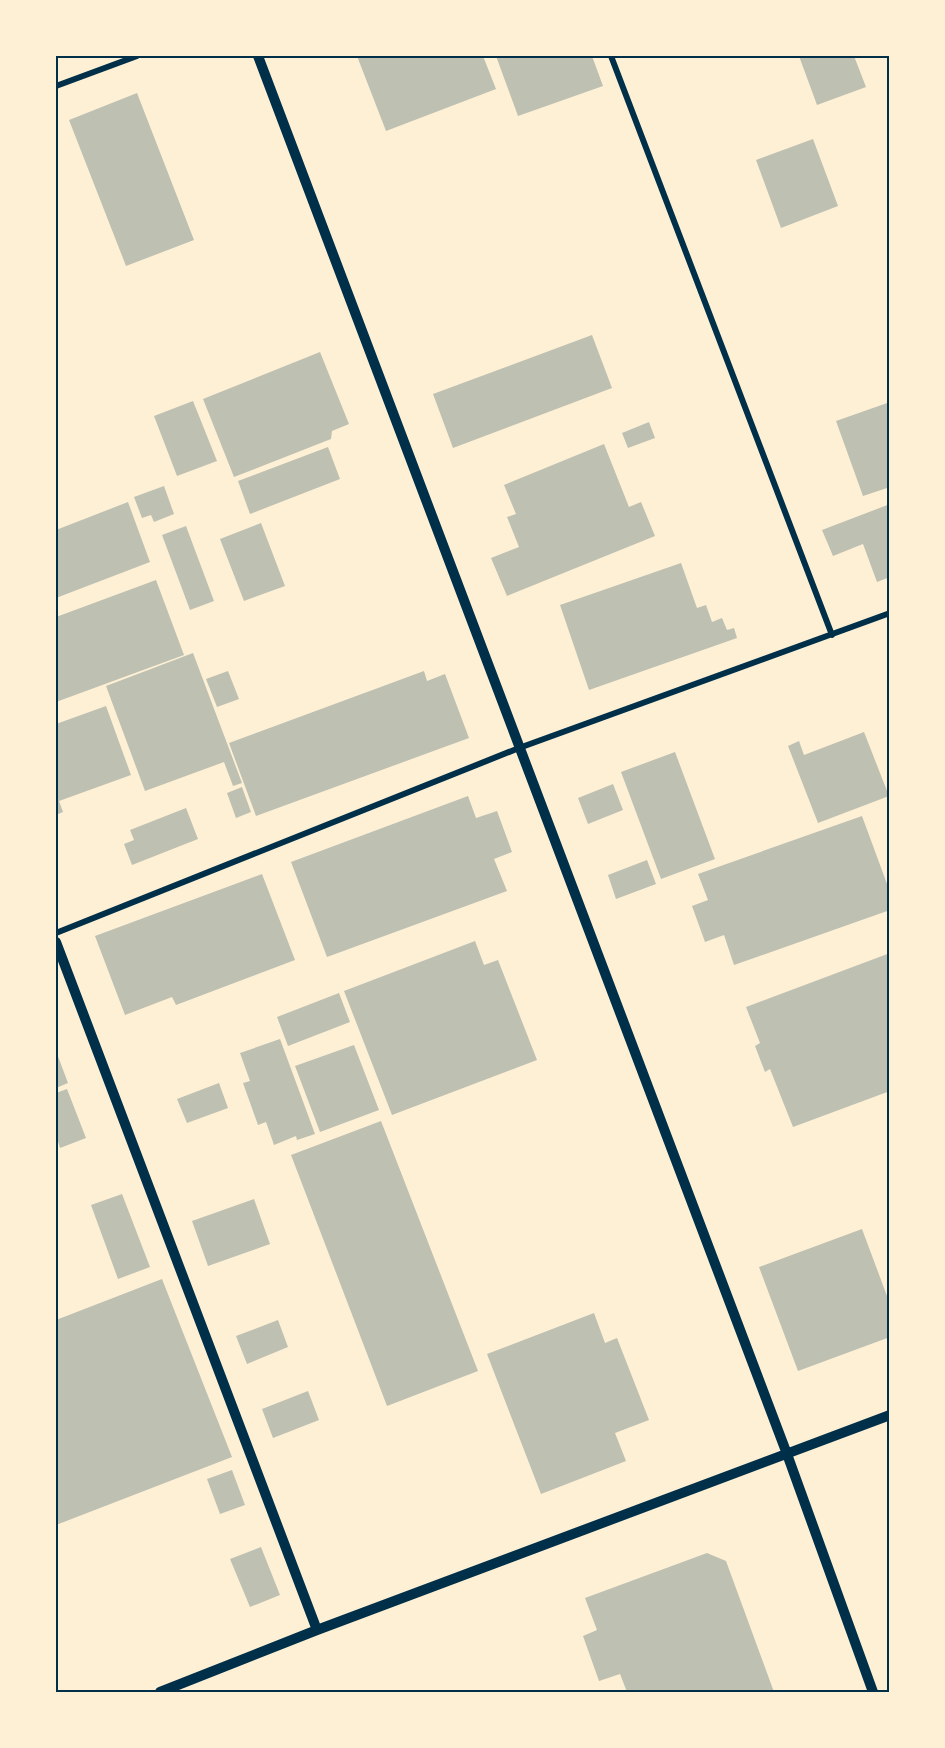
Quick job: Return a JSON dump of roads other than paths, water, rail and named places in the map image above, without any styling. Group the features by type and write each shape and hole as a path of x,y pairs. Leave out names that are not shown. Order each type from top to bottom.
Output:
{"street":[{"path":"56,86 137,56"},
{"path":"258,56 787,1454 873,1692"},
{"path":"611,56 832,635"},
{"path":"56,933 519,748 890,613"},
{"path":"56,942 317,1630"},
{"path":"160,1692 317,1630 890,1415"}]}
